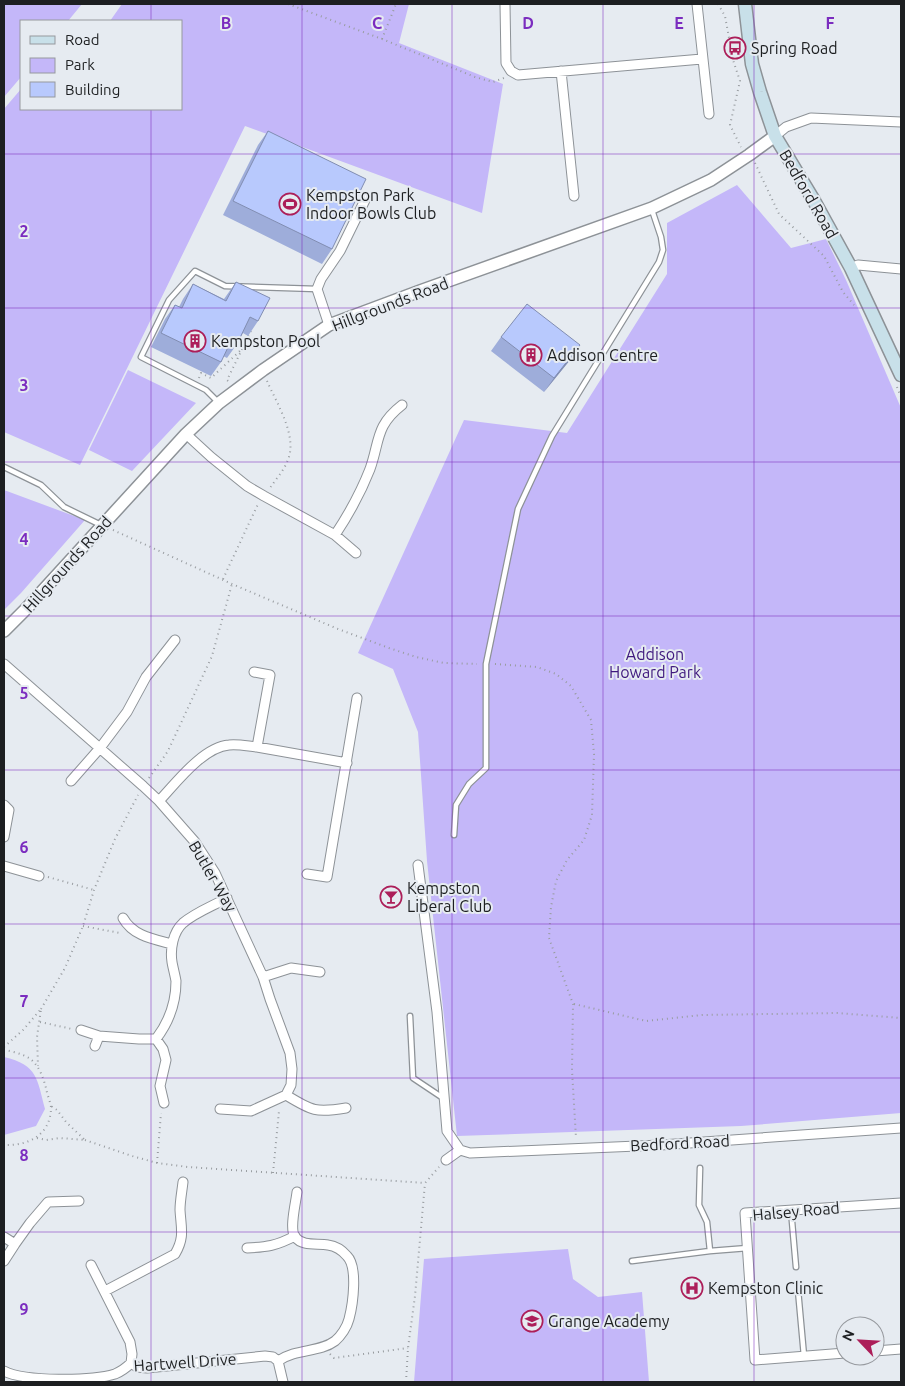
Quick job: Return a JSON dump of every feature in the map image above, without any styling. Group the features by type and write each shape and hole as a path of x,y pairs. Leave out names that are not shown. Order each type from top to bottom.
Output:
{"main road":[{"name":"Bedford Road","path":"745,4 752,64 775,136 852,268 901,375"}],"street":[{"path":"505,4 506,63 511,71 518,75 702,58"},
{"path":"697,4 709,114"},
{"path":"561,71 574,196"},
{"path":"775,136 786,127 811,118 901,122"},
{"name":"Hillgrounds Road","path":"4,631 186,434 219,403 262,370 329,325 652,208 711,180 749,156 775,136"},
{"path":"329,325 317,289 340,252 366,198"},
{"path":"852,268 858,265 901,269"},
{"path":"335,535 355,502 370,469 386,420 402,405"},
{"path":"186,434 247,486 335,535 356,553"},
{"path":"70,781 100,748 127,712 146,678 175,640"},
{"name":"Butler Way","path":"4,664 159,801 195,842 228,898 263,977 290,1053 291,1085 286,1095"},
{"path":"254,672 270,675 256,747"},
{"path":"307,874 326,877 357,698"},
{"path":"159,801 200,758 211,751 227,745 256,747 347,763"},
{"path":"4,805 9,810 4,837"},
{"path":"418,865 437,1012 447,1132 460,1150 446,1160"},
{"path":"4,866 39,876"},
{"path":"82,1030 99,1036 139,1040 156,1039 165,1027 174,1006 176,981 172,959 172,944 176,933 182,924 193,916 228,898"},
{"path":"123,918 125,930 172,944"},
{"path":"263,977 291,968 320,972"},
{"path":"96,1046 99,1036"},
{"path":"156,1039 163,1049 166,1060 160,1086 164,1103"},
{"path":"220,1109 251,1111 286,1095 307,1108 326,1111 346,1108"},
{"name":"Bedford Road","path":"460,1150 470,1153 661,1145 901,1128"},
{"path":"105,1291 175,1254 182,1238 180,1208 183,1182"},
{"path":"283,1382 278,1362 296,1352 324,1347 336,1340 343,1332 349,1320 352,1302 354,1268 349,1257 340,1249 328,1245 310,1244 301,1241 295,1236 293,1227 297,1192"},
{"path":"4,1261 30,1223 48,1202 79,1201"},
{"name":"Halsey Road","path":"835,1354 755,1360 745,1213 901,1203"},
{"path":"247,1248 271,1247 295,1236"},
{"path":"4,1237 15,1244"},
{"path":"91,1265 130,1342 131,1363"},
{"path":"885,1350 901,1349"},
{"name":"Hartwell Drive","path":"6,1376 93,1380 115,1374 126,1369 131,1363 137,1367 147,1368 265,1356 273,1357 278,1362"}],"lane":[{"path":"454,835 456,805 468,784 486,768 486,664 518,509 552,436 659,262 663,250 652,208"},
{"path":"219,403 206,390 141,357 169,300 195,271 225,286 317,289"},
{"path":"4,467 41,485 64,507 102,525"},
{"path":"410,1016 413,1078 444,1099"},
{"path":"700,1168 699,1205 707,1222 710,1251"},
{"path":"791,1210 796,1267"},
{"path":"632,1262 710,1251 748,1248"},
{"path":"798,1290 804,1356"}],"path":[{"path":"288,4 382,39 475,77 493,82 503,79 511,71"},
{"path":"382,39 396,4"},
{"path":"718,4 725,16 733,60 740,81 730,125 740,147"},
{"path":"757,165 779,214 824,256 843,292 855,307"},
{"path":"235,391 227,380 251,332"},
{"path":"195,385 201,373 211,378 243,348"},
{"path":"223,580 257,506 287,463 291,448 289,430 262,370"},
{"path":"102,525 223,580 338,629 416,657 444,664 538,667 556,674 571,686 591,720 594,754 592,815 584,840 567,860 556,881 551,907 549,938 573,1004 572,1070 577,1149"},
{"path":"39,876 48,876 94,890"},
{"path":"83,926 125,930"},
{"path":"573,1004 646,1021 702,1015 818,1013 901,1018"},
{"path":"5,1146 22,1144 37,1138 44,1129 49,1117 51,1106 38,1067 37,1037 40,1009 23,1030 4,1048 29,1058 38,1067"},
{"path":"39,1022 82,1030"},
{"path":"273,1173 279,1106 286,1095"},
{"path":"157,1163 160,1116 164,1103"},
{"path":"51,1106 85,1140"},
{"path":"37,1138 46,1140 60,1138 85,1140 157,1163 188,1167 425,1183"},
{"path":"406,1382 425,1183 446,1160"},
{"path":"324,1347 334,1358 408,1348"}],"green space":[{"path":"4,4 82,4 69,20 20,20 20,78 4,97"},
{"path":"122,4 409,4 399,43 503,84 482,213 245,126 80,465 4,432 4,109 20,90 20,110 182,110 182,20 111,20"},
{"name":"Addison Howard Park","path":"737,185 791,248 826,239 846,280 901,408 901,1113 741,1126 457,1136 427,861 418,732 393,669 358,653 464,420 567,433 667,274 667,223"},
{"path":"128,370 196,403 132,471 89,450"},
{"path":"4,490 85,520 4,610"},
{"path":"4,1057 24,1064 30,1069 37,1081 45,1109 36,1126 4,1135"},
{"path":"568,1249 573,1279 598,1297 642,1292 649,1382 414,1382 424,1259"}],"building":[{"name":"Kempston Park Indoor Bowls Club","path":"268,131 366,179 332,249 233,201"},
{"name":"Kempston Pool","path":"236,282 270,298 258,321 250,317 237,344 231,341 221,362 161,333 175,305 182,308 193,284 226,301"},
{"path":"527,304 580,345 554,378 501,337"}],"place":[{"name":"Spring Road","path":"735,48"},
{"name":"Kempston Park Indoor Bowls Club","path":"290,204"},
{"name":"Kempston Pool","path":"195,341"},
{"name":"Addison Centre","path":"531,355"},
{"name":"Kempston Liberal Club","path":"391,897"},
{"name":"Kempston Clinic","path":"692,1288"},
{"name":"Grange Academy","path":"532,1321"}]}
